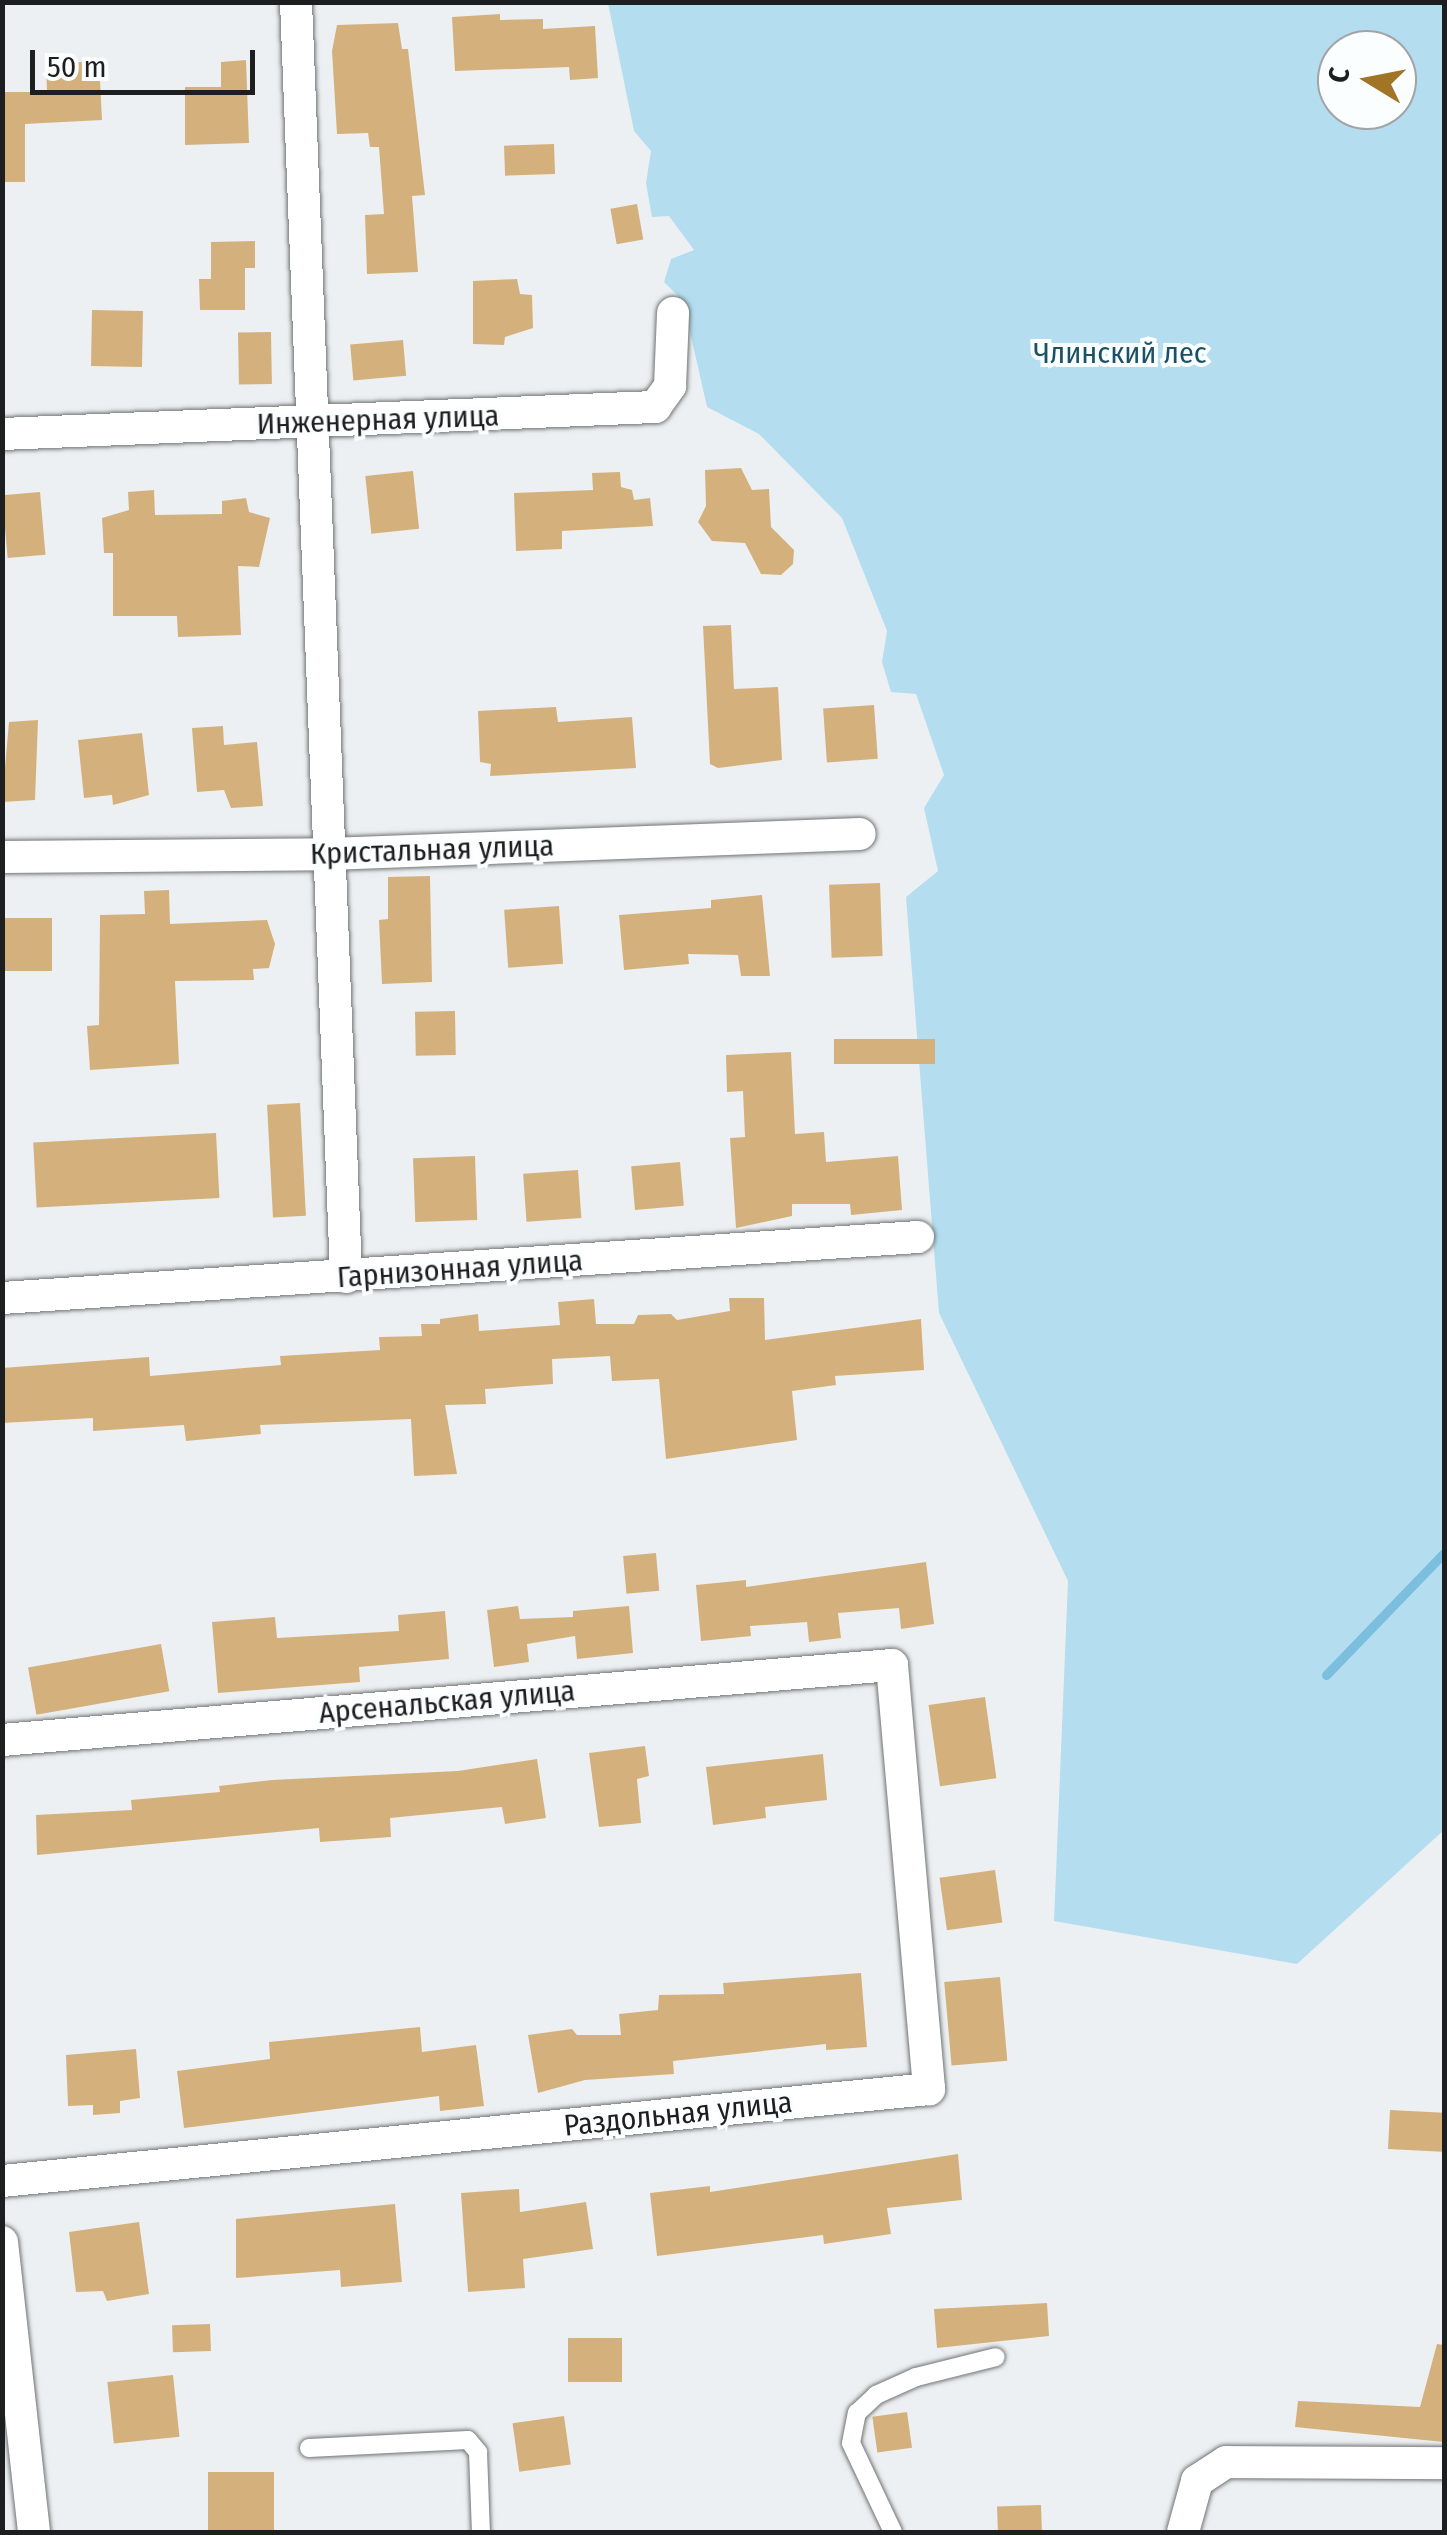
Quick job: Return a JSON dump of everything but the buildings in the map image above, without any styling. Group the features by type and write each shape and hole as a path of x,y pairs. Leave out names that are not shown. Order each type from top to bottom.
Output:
{"street":[{"path":"296,2 346,1278"},
{"name":"Инженерная улица","path":"2,434 655,408 670,386 673,313"},
{"name":"Кристальная улица","path":"2,857 328,854 860,834"},
{"name":"Гарнизонная улица","path":"2,1298 346,1278 918,1236"},
{"name":"Арсенальская улица","path":"2,1740 892,1664"},
{"name":"Раздольная улица","path":"2,2181 929,2089 892,1664"},
{"path":"2,2242 34,2532"},
{"path":"1183,2532 1197,2481 1226,2462 1444,2463"}],"lane":[{"path":"893,2532 851,2443 858,2413 876,2395 916,2377 996,2357"},
{"path":"309,2448 468,2440 478,2452 481,2532"}],"green space":[{"name":"Члинский лес","path":"608,3 1444,3 1444,1830 1297,1964 1054,1921 1068,1581 939,1313 906,897 938,871 924,808 944,775 916,694 891,692 882,662 887,631 842,518 759,434 707,407 683,301 664,282 671,259 694,250 669,216 652,217 646,183 651,151 634,131"}],"waterway":[{"path":"1326,1675 1444,1553"}]}
